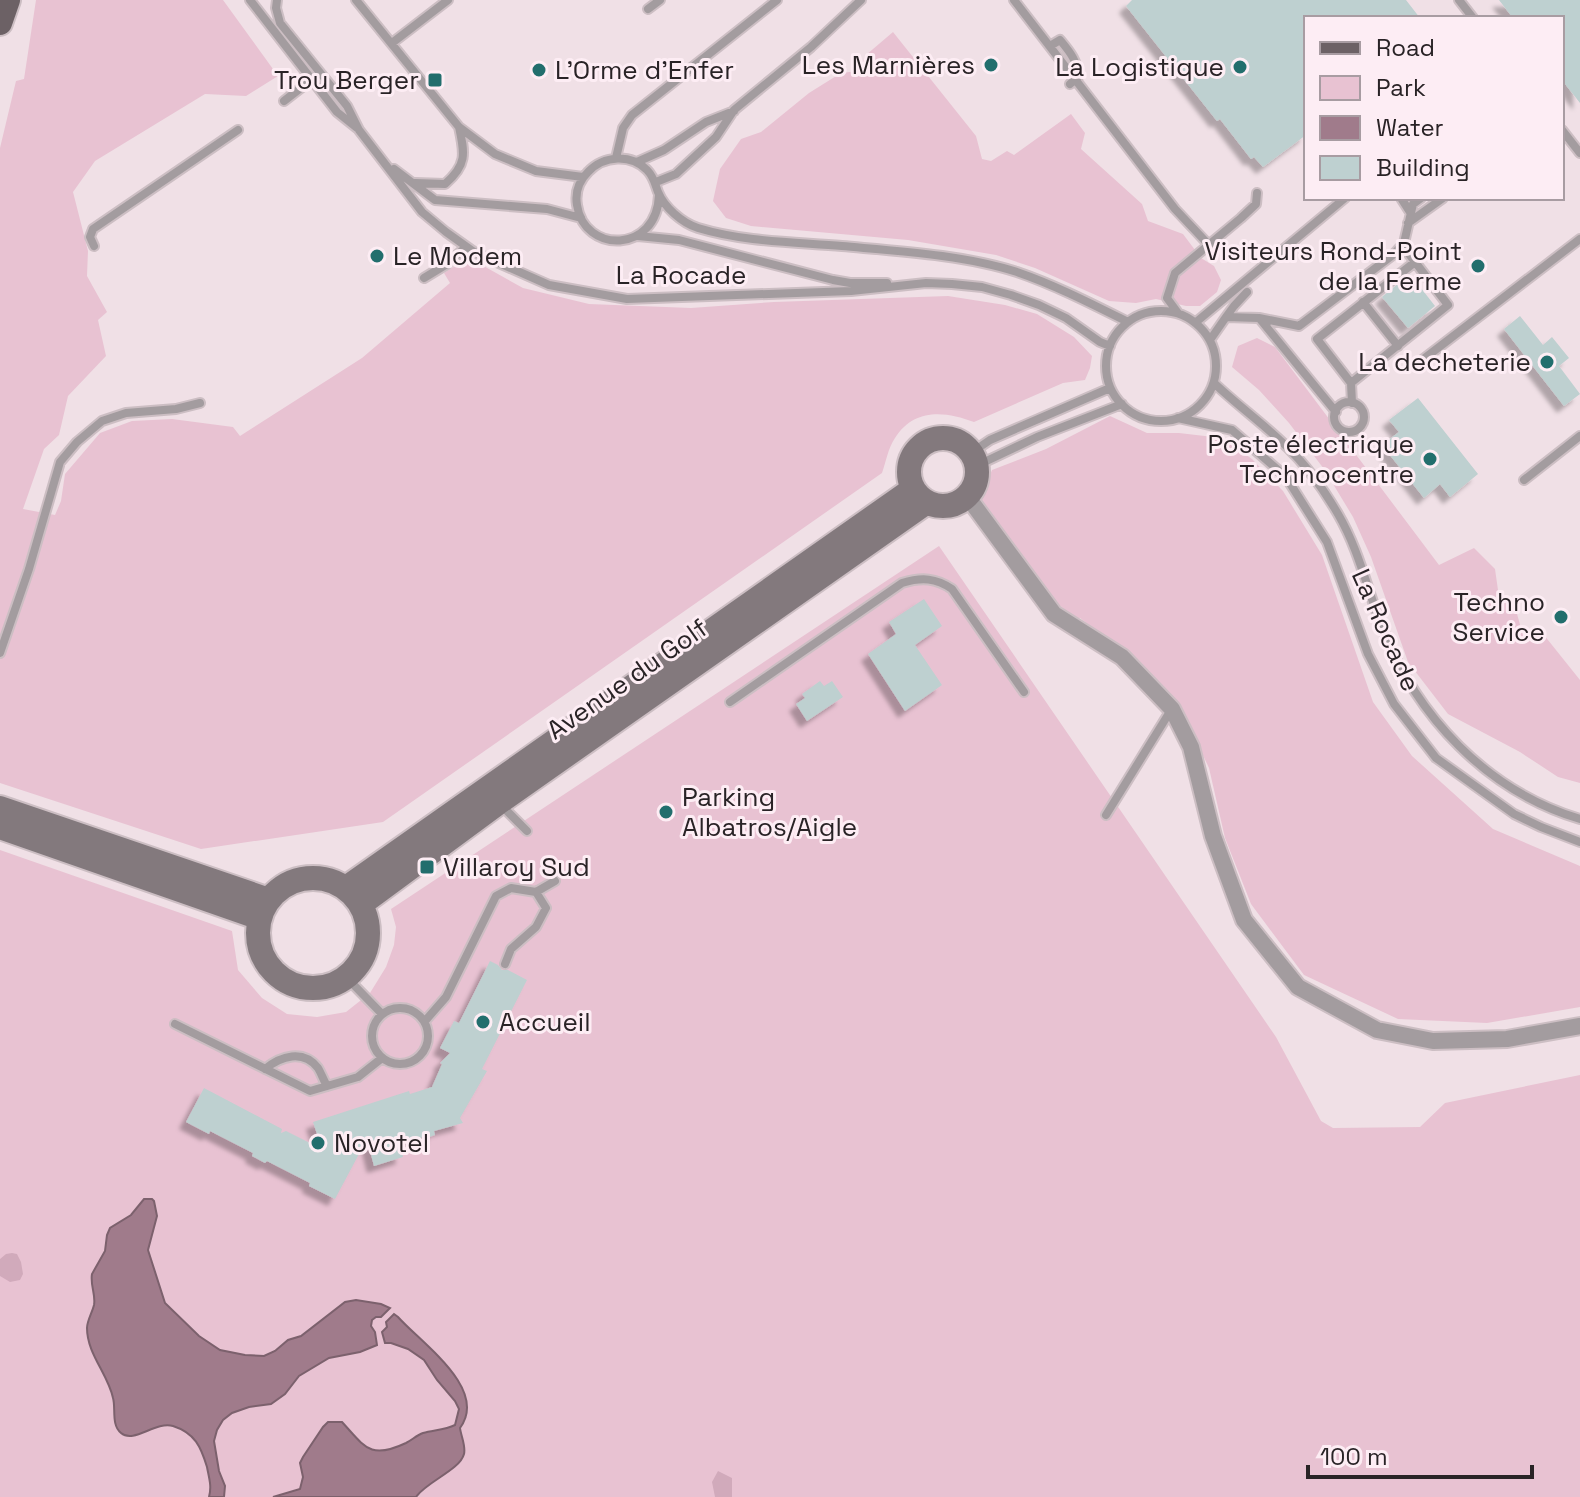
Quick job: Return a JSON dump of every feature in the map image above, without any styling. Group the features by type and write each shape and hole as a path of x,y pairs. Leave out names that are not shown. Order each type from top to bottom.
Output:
{"main road":[{"path":"0,23 8,0"}],"street":[{"path":"920,496 909,477 909,465 918,448 939,438 962,444 974,459 977,475 967,496 1054,614 1122,657 1172,709 1191,747 1213,836 1244,920 1298,987 1377,1030 1433,1041 1507,1039 1580,1026"},
{"name":"Avenue du Golf","path":"920,496 941,506 958,503 967,496"},
{"name":"Avenue du Golf","path":"354,896 498,803 920,496"},
{"name":"Avenue du Golf","path":"354,896 920,496"},
{"path":"0,808 264,909"},
{"path":"0,827 264,909"},
{"path":"314,878 331,880 354,896 367,920 368,936 365,953 347,978 326,986 307,987 289,982 274,971 263,956 258,937 264,909 281,888 297,880 314,878"}],"lane":[{"name":"La Rocade","path":"250,0 337,112 359,130 387,164 422,212 474,252 549,285 627,299 851,291 926,283"},
{"name":"La Rocade","path":"277,0 280,23 347,106 359,130"},
{"path":"356,0 459,127 495,154 536,171 583,177"},
{"path":"392,43 448,0"},
{"path":"648,9 660,0"},
{"path":"616,158 623,128 632,115 777,0"},
{"path":"637,162 664,150 706,122 734,110 811,47 861,0"},
{"path":"1014,0 1073,81 1175,209 1208,244"},
{"path":"1459,0 1471,16"},
{"path":"1050,46 1060,38 1070,52 1078,66 1078,77 1073,81"},
{"path":"284,101 311,80"},
{"path":"656,182 676,174 693,159 716,137 734,110"},
{"path":"414,183 445,184 457,173 463,161 459,127"},
{"path":"94,246 90,237 93,229 238,130"},
{"path":"1564,133 1580,153"},
{"path":"616,158 637,162 656,182 659,208 654,219 647,229 625,240 599,236 588,228 577,208 583,177 603,161 616,158"},
{"name":"La Rocade","path":"387,164 435,200 547,209 581,218"},
{"path":"1178,314 1167,298 1175,273 1256,204 1257,193"},
{"name":"La Rocade","path":"659,195 679,218 693,227 756,240 917,254 994,266 1042,282 1128,322"},
{"path":"1195,323 1343,200"},
{"path":"1402,200 1410,212"},
{"path":"1226,317 1259,318 1299,326 1394,254 1404,243 1410,212 1418,200"},
{"path":"1408,223 1440,200"},
{"name":"La Rocade","path":"637,236 679,240 850,283 982,287 1039,305 1110,346"},
{"path":"1417,364 1580,239"},
{"path":"1351,383 1448,305 1404,243"},
{"path":"424,278 466,247"},
{"path":"1352,403 1351,383 1317,339 1415,262"},
{"path":"1210,340 1247,292"},
{"path":"1363,302 1398,346"},
{"path":"1157,311 1178,314 1195,323 1210,340 1215,354 1214,383 1206,398 1194,410 1178,418 1154,421 1131,412 1122,404 1110,388 1106,360 1117,333 1128,322 1142,314 1157,311"},
{"path":"1259,318 1336,412"},
{"name":"La Rocade","path":"1214,383 1287,447 1324,492 1354,544 1381,625 1405,679 1438,725 1482,768 1505,784 1577,816"},
{"path":"974,459 990,440 1110,388"},
{"path":"0,653 29,569 60,462 77,442 102,421 126,413 176,409 200,403"},
{"path":"1352,403 1359,406 1364,415 1363,422 1356,430 1346,432 1338,426 1336,412 1340,406 1352,403"},
{"path":"974,459 1122,404"},
{"name":"La Rocade","path":"1178,418 1232,430 1286,477 1327,542 1368,654 1394,704 1436,758 1514,814 1580,842"},
{"path":"1524,480 1580,436"},
{"path":"730,702 902,583 916,579 942,582 952,589 1024,692"},
{"path":"1106,815 1172,709"},
{"path":"498,803 527,831"},
{"path":"425,1021 446,997 496,896 511,888 536,892 555,881"},
{"path":"505,964 511,949 536,927 546,908 536,892"},
{"path":"347,978 382,1014"},
{"path":"397,1007 413,1010 425,1021 429,1036 425,1052 413,1062 397,1065 382,1058 373,1045 372,1028 382,1014 397,1007"},
{"path":"175,1024 310,1091 358,1077 382,1058"},
{"path":"265,1069 276,1060 292,1055 305,1057 318,1068 327,1086"}],"green space":[{"path":"36,0 223,0 278,76 246,96 205,94 95,161 73,192 88,251 87,276 107,312 98,320 106,356 68,396 59,435 44,449 23,509 55,515 61,501 65,474 100,433 132,421 172,419 233,427 240,436 362,358 450,283 444,273 461,262 480,264 523,288 589,304 691,308 948,296 1005,305 1037,314 1074,337 1092,356 1090,368 1085,380 1063,383 974,422 941,414 911,421 893,442 882,473 383,822 201,849 0,783 0,148 16,81 24,79"},
{"path":"893,32 976,136 982,159 991,161 1007,151 1014,155 1071,114 1085,133 1081,149 1142,204 1148,221 1183,234 1201,258 1214,266 1221,280 1217,292 1200,306 1156,299 1136,303 1109,301 1035,268 996,255 908,240 751,226 726,218 713,201 720,169 741,139 761,132 809,93 841,73 858,71 866,55"},
{"path":"1257,338 1275,347 1439,565 1474,548 1495,569 1499,597 1516,610 1525,643 1544,635 1580,680 1580,783 1558,777 1520,752 1448,714 1408,662 1371,557 1353,517 1324,469 1289,423 1259,390 1232,367 1238,346"},
{"path":"1110,416 1147,433 1222,438 1252,459 1283,491 1322,555 1373,702 1412,756 1493,829 1580,866 1580,1007 1487,1023 1398,1019 1304,975 1251,904 1225,838 1209,768 1182,711 1139,664 1046,595 979,502 992,470 1046,449"},
{"path":"939,546 1276,1037 1321,1121 1333,1128 1420,1127 1445,1103 1580,1075 1580,1497 0,1497 0,850 232,931 238,970 262,998 287,1014 317,1017 346,1012 370,993 386,967 394,945 396,927 391,909"}],"shaded area":[{"path":"17,1254 23,1274 20,1280 10,1282 0,1276 0,1259"},
{"path":"718,1471 732,1478 732,1497 715,1497 712,1482"}],"water":[{"path":"144,1199 154,1201 157,1216 148,1250 165,1303 199,1336 220,1350 264,1356 288,1340 301,1336 345,1302 356,1300 390,1308 381,1317 372,1320 377,1345 329,1358 299,1376 285,1394 271,1404 249,1407 223,1420 214,1441 225,1486 224,1497 209,1497 210,1482 205,1460 196,1442 187,1433 166,1425 132,1436 118,1430 110,1389 88,1337 87,1325 94,1301 92,1274 105,1251 107,1235 110,1228 131,1215"},
{"path":"394,1314 448,1368 466,1398 467,1413 460,1428 464,1448 461,1460 416,1497 273,1497 300,1489 303,1477 300,1463 328,1422 342,1422 363,1444 376,1450 394,1448 423,1433 455,1425 459,1409 424,1360 408,1349 385,1343 382,1332"}],"building":[{"name":"La Logistique","path":"1132,0 1406,0 1418,16 1304,16 1304,136 1263,167 1254,157 1251,159 1220,119 1217,121 1126,6"},
{"path":"1499,0 1580,0 1580,103 1564,83 1564,16 1511,16"},
{"path":"1410,274 1435,306 1408,328 1382,297"},
{"name":"La decheterie","path":"1520,316 1543,345 1552,337 1569,358 1559,366 1580,394 1564,406 1504,329"},
{"name":"Poste électrique Technocentre","path":"1418,398 1478,474 1450,497 1440,484 1424,498 1382,445 1399,432 1389,420"},
{"path":"924,599 942,626 915,645 942,685 905,711 868,654 896,634 889,622"},
{"path":"820,681 824,686 832,681 843,697 807,721 796,704 805,698 802,694"},
{"name":"Novotel","path":"490,961 502,970 527,980 482,1069 487,1071 460,1118 463,1123 434,1131 435,1135 424,1139 400,1144 403,1157 374,1166 367,1139 335,1199 309,1186 310,1183 252,1156 253,1153 186,1122 204,1088 282,1129 281,1133 286,1131 322,1149 313,1122 409,1091 410,1094 432,1087 440,1063 450,1053 440,1048 454,1021 459,1023"}],"place":[{"name":"Les Marnières","path":"991,65"},
{"name":"La Logistique","path":"1240,67"},
{"name":"L'Orme d'Enfer","path":"539,70"},
{"name":"Trou Berger","path":"435,80"},
{"name":"Le Modem","path":"377,256"},
{"name":"Visiteurs Rond-Point de la Ferme","path":"1478,266"},
{"name":"La decheterie","path":"1547,362"},
{"name":"Poste électrique Technocentre","path":"1430,459"},
{"name":"Techno Service","path":"1561,617"},
{"name":"Parking Albatros/Aigle","path":"666,812"},
{"name":"Villaroy Sud","path":"427,867"},
{"name":"Accueil","path":"483,1022"},
{"name":"Novotel","path":"318,1143"}]}
